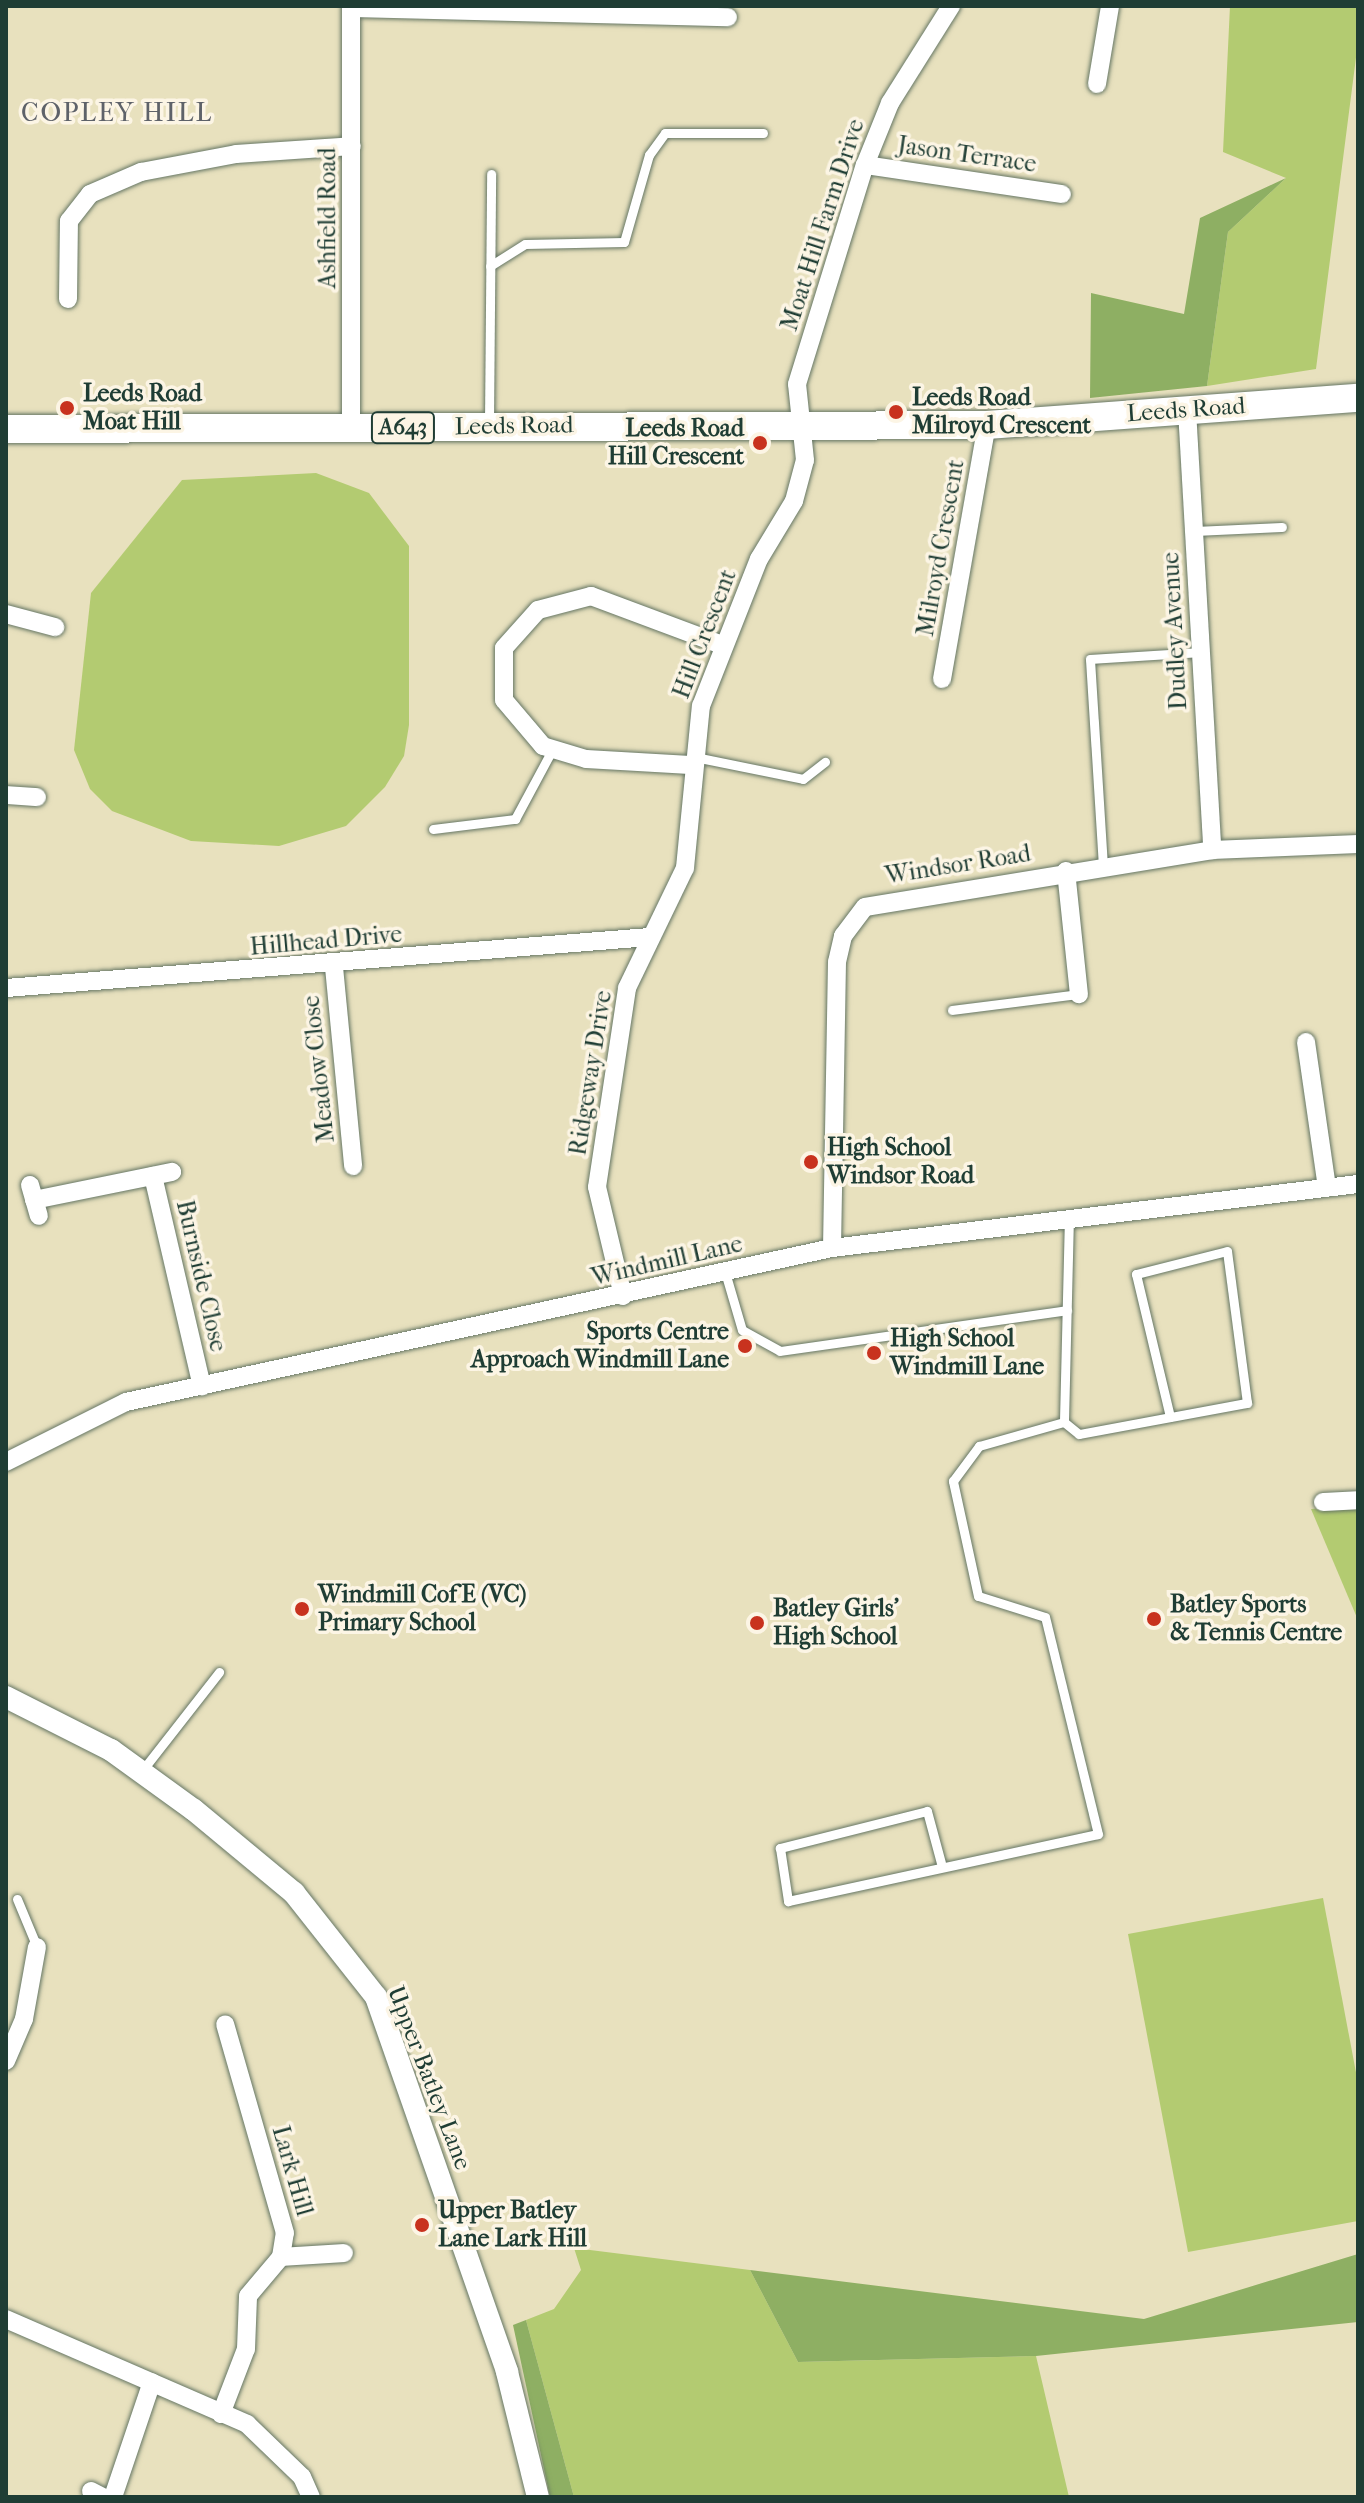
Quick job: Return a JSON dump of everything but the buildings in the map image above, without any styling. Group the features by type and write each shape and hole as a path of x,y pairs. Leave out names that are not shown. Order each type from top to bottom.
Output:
{"main road":[{"name":"Leeds Road","path":"6,429 351,429 489,425 801,429 987,425 1358,398"}],"street":[{"name":"Moat Hill Farm Drive","path":"801,429 797,384 865,165 890,103 951,6"},
{"path":"1097,84 1110,6"},
{"path":"352,7 728,17"},
{"name":"Ashfield Road","path":"351,429 352,7"},
{"path":"68,299 69,221 90,194 141,172 236,154 352,146"},
{"name":"Jason Terrace","path":"865,165 1062,194"},
{"name":"Dudley Avenue","path":"1187,410 1212,850"},
{"name":"Milroyd Crescent","path":"942,679 987,425"},
{"name":"Hill Crescent","path":"685,868 691,761 722,645 759,559 794,501 805,460 801,429"},
{"path":"691,761 552,750 514,721 504,700 504,648 538,610 591,596 722,645"},
{"path":"6,614 55,627"},
{"path":"6,795 37,797"},
{"name":"Windsor Road","path":"832,1248 843,936 865,907 890,898 1212,850 1358,844"},
{"name":"Ridgeway Drive","path":"623,1296 597,1187 627,988 685,868"},
{"path":"1066,871 1079,994"},
{"name":"Hillhead Drive","path":"6,988 334,967 549,940 649,937"},
{"name":"Meadow Close","path":"334,967 353,1166"},
{"path":"1306,1042 1327,1187"},
{"name":"Burnside Close","path":"34,1200 162,1174 202,1386"},
{"name":"Windmill Lane","path":"6,1462 126,1402 832,1248 1069,1216 1358,1184"},
{"path":"1323,1502 1358,1500"},
{"name":"Upper Batley Lane","path":"6,1697 141,1772 294,1893 376,1997 507,2372 538,2497"},
{"path":"6,2061 24,2019 37,1947"},
{"name":"Lark Hill","path":"225,2024 285,2233 281,2257"},
{"path":"221,2414 246,2349 248,2296 281,2257 344,2253"},
{"path":"6,2319 247,2424 302,2477 311,2497"},
{"path":"113,2497 152,2382"}],"lane":[{"path":"490,266 525,244 624,242 649,155 665,133 763,133"},
{"path":"489,425 491,174"},
{"path":"1194,531 1282,527"},
{"path":"1103,866 1090,659 1201,652"},
{"path":"433,829 515,819 552,750"},
{"path":"691,761 803,779 825,762"},
{"path":"952,1010 1079,994"},
{"path":"1064,1422 1069,1216"},
{"path":"1064,1422 1079,1434 1247,1403 1227,1251 1136,1274 1170,1417"},
{"path":"725,1272 742,1330 780,1351 1067,1310"},
{"path":"941,1863 927,1811 780,1848 788,1901 941,1863 1098,1834 1045,1617 978,1596 953,1481 979,1446 1064,1422"},
{"path":"141,1772 219,1672"},
{"path":"17,1899 37,1947"}],"green space":[{"path":"1230,6 1358,6 1358,42 1316,369 1207,386 1228,232 1286,178 1223,152"},
{"path":"1286,178 1228,232 1207,386 1090,398 1091,293 1184,314 1200,218"},
{"path":"316,473 369,493 409,546 409,725 404,756 385,787 346,826 279,846 191,841 112,811 90,789 74,750 91,593 182,480"},
{"path":"1358,1506 1358,1620 1311,1509"},
{"path":"1323,1898 1358,2083 1358,2221 1188,2252 1128,1934"},
{"path":"574,2248 750,2270 798,2362 1036,2356 1069,2497 574,2497 526,2320 554,2309 581,2270"},
{"path":"1358,2254 1358,2322 1036,2356 798,2362 750,2270 1144,2319"},
{"path":"526,2320 574,2497 550,2497 513,2325"}],"place":[{"name":"Leeds Road Moat Hill","path":"67,408"},
{"name":"Leeds Road Milroyd Crescent","path":"896,412"},
{"name":"Leeds Road Hill Crescent","path":"760,443"},
{"name":"High School Windsor Road","path":"811,1162"},
{"name":"Sports Centre Approach Windmill Lane","path":"745,1346"},
{"name":"High School Windmill Lane","path":"874,1353"},
{"name":"Windmill CofE (VC) Primary School","path":"302,1609"},
{"name":"Batley Sports & Tennis Centre","path":"1154,1619"},
{"name":"Batley Girls' High School","path":"757,1623"},
{"name":"Upper Batley Lane Lark Hill","path":"422,2225"}],"district":[{"name":"COPLEY HILL","path":"117,113"}]}
